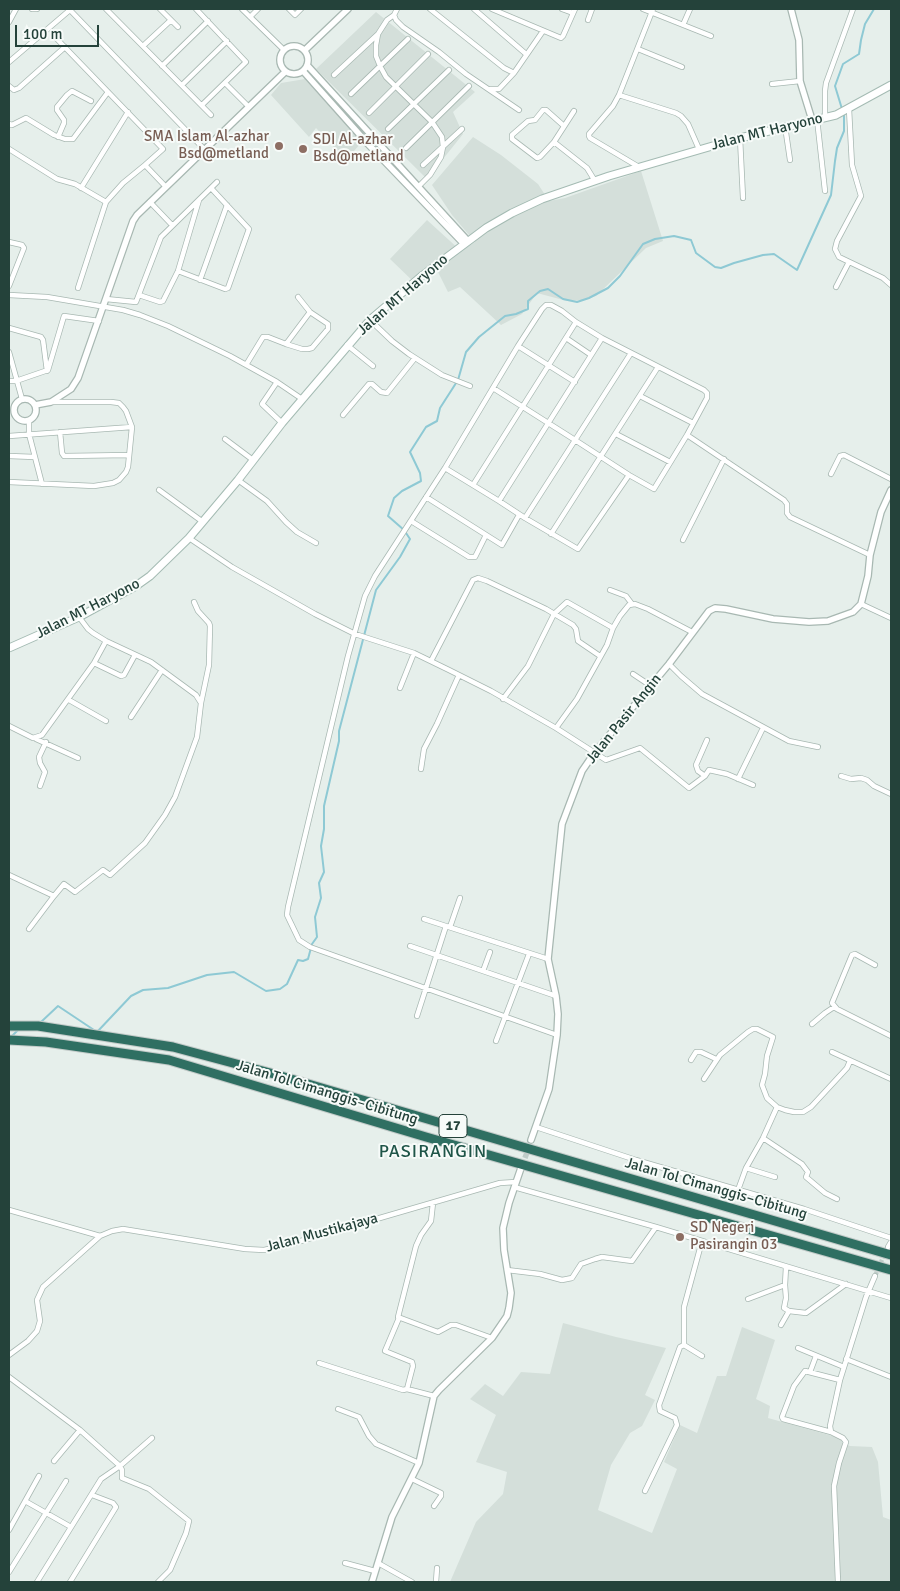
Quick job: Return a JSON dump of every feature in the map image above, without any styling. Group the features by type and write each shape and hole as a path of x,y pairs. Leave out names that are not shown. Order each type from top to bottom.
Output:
{"highway":[{"name":"Jalan Tol Cimanggis–Cibitung","path":"9,1026 38,1026 173,1047 274,1074 890,1251"},
{"name":"Jalan Tol Cimanggis–Cibitung","path":"9,1040 46,1042 169,1060 436,1140 891,1270"}],"main road":[{"name":"Jalan MT Haryono","path":"9,648 79,617 144,581 190,538 238,480 282,422 370,320 416,280 466,242 500,220 542,199 638,167 740,138 836,114 847,110 891,85"}],"street":[{"path":"9,22 14,9"},
{"path":"32,9 37,9"},
{"path":"9,62 70,9 205,150"},
{"path":"106,9 211,114"},
{"path":"160,9 178,27"},
{"path":"196,9 246,62 202,105"},
{"path":"242,9 284,50"},
{"path":"250,16 258,9"},
{"path":"289,9 295,15 301,9"},
{"path":"305,50 348,9"},
{"path":"334,75 378,34 397,9"},
{"path":"430,9 504,68 514,73"},
{"path":"474,9 526,54"},
{"path":"492,9 561,38 564,36 574,11 562,9"},
{"path":"588,20 592,9"},
{"path":"643,9 652,10 711,36"},
{"path":"683,25 690,9"},
{"path":"791,9 799,40 800,81 814,120 825,192"},
{"path":"825,117 826,83 853,9"},
{"path":"638,167 590,138 589,134 619,95 652,10"},
{"path":"394,15 396,20 404,27 466,74 519,110"},
{"path":"142,46 171,20"},
{"path":"162,66 208,21"},
{"path":"488,89 499,89 514,73 543,31"},
{"path":"378,34 376,56 386,77 432,122 442,137 443,147 437,166 419,186"},
{"path":"55,37 163,149 123,183 106,202 78,288"},
{"path":"351,94 408,39"},
{"path":"182,85 227,41"},
{"path":"308,65 303,71 291,74 285,72 280,65 280,57 284,50 291,46 298,46 305,50 308,65 419,186 466,242"},
{"path":"9,86 17,90 65,47"},
{"path":"638,49 682,67"},
{"path":"369,113 428,54"},
{"path":"388,129 449,70"},
{"path":"303,71 353,126 466,242"},
{"path":"51,402 71,389 76,383 133,221 137,215 285,72"},
{"path":"772,84 800,81"},
{"path":"225,83 249,107"},
{"path":"406,148 469,86"},
{"path":"58,137 64,120 57,110 67,95 72,91 91,101"},
{"path":"9,124 12,126 26,118 58,137 65,139 75,138 108,92"},
{"path":"619,95 676,112 688,124 699,149"},
{"path":"564,126 546,110 543,110 536,120 528,121 512,136 512,139 537,158 540,157 554,142 574,111"},
{"path":"847,110 852,165 861,196 837,241 835,249 839,257 883,278 891,284"},
{"path":"81,188 128,112"},
{"path":"353,126 359,122"},
{"path":"785,126 790,160"},
{"path":"423,165 462,129"},
{"path":"740,138 743,198"},
{"path":"554,142 587,168 596,181"},
{"path":"9,149 57,179 75,184 106,202"},
{"path":"145,166 166,187"},
{"path":"106,299 136,302 160,237 217,182"},
{"path":"178,271 225,289 228,288 249,229 211,188"},
{"path":"139,295 162,302 178,271 199,199"},
{"path":"150,202 172,225"},
{"path":"200,280 227,206"},
{"path":"9,242 22,245 24,248 9,286"},
{"path":"836,287 849,262"},
{"path":"9,295 47,297 104,306 140,315 203,342 276,382 302,399"},
{"path":"246,365 263,337 302,349 312,348 328,329 328,324 310,312 298,297"},
{"path":"492,388 654,489 707,398 707,393 704,390 602,338 551,305 546,305 542,309 492,388 445,468 375,576 365,596 287,915 299,940 311,947 557,1035"},
{"path":"286,344 310,312"},
{"path":"9,381 16,381 49,369 64,316 99,321"},
{"path":"370,320 392,341 415,358 442,375 470,386"},
{"path":"473,485 576,322"},
{"path":"9,328 41,337 47,371"},
{"path":"566,338 591,355"},
{"path":"499,501 602,338"},
{"path":"347,345 373,366"},
{"path":"518,346 574,382"},
{"path":"525,518 631,353"},
{"path":"9,354 22,399"},
{"path":"343,415 369,384 372,384 382,392 388,393 415,358"},
{"path":"551,534 658,367"},
{"path":"276,382 262,404 282,422"},
{"path":"640,396 693,423"},
{"path":"22,399 30,400 35,405 35,414 29,420 19,419 11,410 22,399"},
{"path":"9,482 94,486 120,480 126,472 132,427 126,411 118,403 51,402 35,405"},
{"path":"29,420 29,434 42,484"},
{"path":"9,436 132,427"},
{"path":"60,432 64,456 129,455"},
{"path":"616,434 670,462"},
{"path":"687,434 784,500 790,517 870,555"},
{"path":"225,439 253,460"},
{"path":"831,474 840,456 844,454 891,479"},
{"path":"9,456 35,457"},
{"path":"683,540 724,459"},
{"path":"445,468 576,549 579,548 629,475"},
{"path":"238,480 267,501 298,532 316,543"},
{"path":"159,490 203,522"},
{"path":"891,490 880,512 861,604 891,618"},
{"path":"426,497 502,545 519,515"},
{"path":"411,521 473,558 486,536"},
{"path":"190,538 232,567 315,614 357,634 431,661 491,691 556,728 606,760 641,748 689,788 706,776 709,770 722,772 753,785"},
{"path":"431,661 475,579 482,579 573,625 576,629 578,641 600,656"},
{"path":"610,590 626,596 632,604 648,609 692,632"},
{"path":"29,929 64,884 76,892 103,870 110,876 146,843 175,797 197,737 209,665 210,626 198,611 194,602"},
{"path":"503,699 528,666 554,614 567,602 613,628"},
{"path":"556,728 577,699 607,645 620,616 632,604"},
{"name":"Jalan Pasir Angin","path":"531,1140 549,1089 557,1035 558,1014 556,996 548,959 562,824 582,771 595,752 669,664 709,611 715,608 726,609 773,619 809,622 828,621 838,618 853,612 861,604"},
{"path":"79,617 88,629 106,641 151,662 196,695 202,703"},
{"path":"35,738 42,735 69,700 94,663 106,641"},
{"path":"400,688 414,654"},
{"path":"94,663 121,676 124,675 135,655"},
{"path":"669,664 702,694 763,728 789,741 818,747"},
{"path":"131,717 162,670"},
{"path":"632,674 651,686"},
{"path":"421,769 424,749 459,675"},
{"path":"69,700 106,721"},
{"path":"9,726 78,758"},
{"path":"738,779 763,728"},
{"path":"706,740 696,764 698,771 706,776"},
{"path":"40,786 45,772 40,762 40,757 46,742"},
{"path":"841,776 851,779 862,778 891,794"},
{"path":"9,875 54,896"},
{"path":"416,1016 436,955 460,898"},
{"path":"424,919 548,959"},
{"path":"410,946 556,996"},
{"path":"483,971 490,952"},
{"path":"496,1041 529,954"},
{"path":"834,1007 832,1004 852,955 855,954 875,965"},
{"path":"812,1024 834,1007"},
{"path":"834,1007 891,1036"},
{"path":"704,1079 716,1060 727,1048 753,1029 757,1029 774,1037 767,1056 766,1074 762,1085 767,1098 777,1107 794,1112 803,1112 811,1107 850,1061"},
{"path":"692,1060 696,1052 701,1052 716,1060"},
{"path":"832,1052 891,1079"},
{"path":"738,1190 748,1161 763,1138 777,1107"},
{"path":"536,1127 636,1160 804,1209 891,1238"},
{"path":"763,1138 802,1164 808,1172 806,1177 825,1193 838,1199"},
{"path":"372,1582 392,1517 420,1463 434,1396 492,1338 504,1321 509,1308 511,1293 503,1228 508,1203 521,1168"},
{"path":"746,1168 775,1177"},
{"name":"Jalan Mustikajaya","path":"100,1236 112,1230 122,1229 245,1249 264,1250 500,1183 515,1184 891,1298"},
{"path":"407,1389 413,1366 412,1362 385,1351 399,1318 397,1316 416,1246 431,1221 433,1203"},
{"path":"9,1210 100,1236"},
{"path":"508,1270 562,1280 572,1278 581,1264 594,1259 602,1257 632,1261 656,1227"},
{"path":"9,1355 28,1341 37,1331 40,1321 36,1300 43,1287 100,1236"},
{"path":"684,1345 684,1307 702,1241"},
{"path":"890,1251 891,1242"},
{"path":"786,1267 784,1285 786,1298 784,1308 789,1311 806,1313 846,1284"},
{"path":"831,1432 830,1426 840,1380 868,1291 875,1276"},
{"path":"748,1299 784,1285"},
{"path":"782,1324 789,1311"},
{"path":"399,1318 438,1332 456,1325 492,1338"},
{"path":"684,1345 702,1356"},
{"path":"645,1491 677,1425 675,1418 660,1411 659,1405 680,1347 684,1345"},
{"path":"798,1348 844,1367"},
{"path":"810,1372 816,1356"},
{"path":"846,1360 891,1377"},
{"path":"319,1362 403,1390 407,1389 434,1396"},
{"path":"838,1582 834,1486 846,1442 843,1438 831,1432 782,1418 794,1386 804,1372 840,1380"},
{"path":"10,1379 80,1430 120,1466 122,1478 149,1489 189,1520 186,1533 170,1570 158,1582"},
{"path":"338,1409 359,1417 369,1436 379,1446 420,1463"},
{"path":"54,1461 80,1430"},
{"path":"38,1582 101,1479 120,1466 152,1438"},
{"path":"9,1530 39,1476"},
{"path":"412,1479 441,1493 442,1496 434,1506"},
{"path":"9,1572 66,1480"},
{"path":"70,1582 116,1507 113,1503 92,1495"},
{"path":"25,1500 71,1527"},
{"path":"378,1562 412,1582"},
{"path":"345,1563 375,1571"},
{"path":"436,1582 437,1568"}],"shaded area":[{"path":"376,12 475,92 453,112 463,134 427,179 316,69"},
{"path":"305,79 362,142 346,160 316,128 309,137 271,95 281,83"},
{"path":"473,137 501,155 538,184 549,201 565,198 641,171 663,241 646,248 596,296 583,300 567,301 537,293 522,314 501,325 460,287 448,292 437,270 417,285 390,259 427,220 461,251 475,242 452,215 432,185"},
{"path":"563,1323 666,1348 645,1395 655,1400 642,1426 630,1433 611,1465 598,1510 652,1533 677,1469 664,1462 680,1425 697,1433 717,1376 726,1376 742,1327 775,1340 756,1399 770,1406 768,1418 840,1438 842,1442 850,1446 872,1447 878,1462 883,1517 891,1520 891,1582 450,1582 476,1522 503,1494 507,1472 476,1462 496,1415 470,1399 485,1384 503,1396 521,1372 550,1374"}],"waterway":[{"path":"842,109 835,86 843,64 859,54 865,24 874,9"},
{"path":"41,1022 58,1006 97,1032 131,996 143,990 168,988 207,975 234,972 266,991 280,989 287,984 298,960 308,959 312,944 317,937 315,917 321,898 319,883 324,872 321,846 324,829 324,806 339,741 339,731 376,590 400,557 410,539 404,530 388,516 394,498 402,491 421,481 420,473 410,452 426,427 437,421 440,408 458,380 466,352 479,337 505,316 528,309 528,301 540,291 548,289 563,299 577,302 608,288 620,276 643,244 655,239 674,236 691,240 696,253 715,267 721,268 763,255 774,254 797,270 831,195 837,148 844,131 844,114"},
{"path":"12,1036 19,1029"}],"tunnel":[{"path":"522,1166 529,1147"},
{"path":"875,1276 885,1253"}],"place":[{"name":"SMA Islam Al-azhar Bsd@metland","path":"279,146"},
{"name":"SDI Al-azhar Bsd@metland","path":"303,149"},
{"name":"SD Negeri Pasirangin 03","path":"680,1237"}],"district":[{"name":"PASIRANGIN","path":"433,1152"}]}
